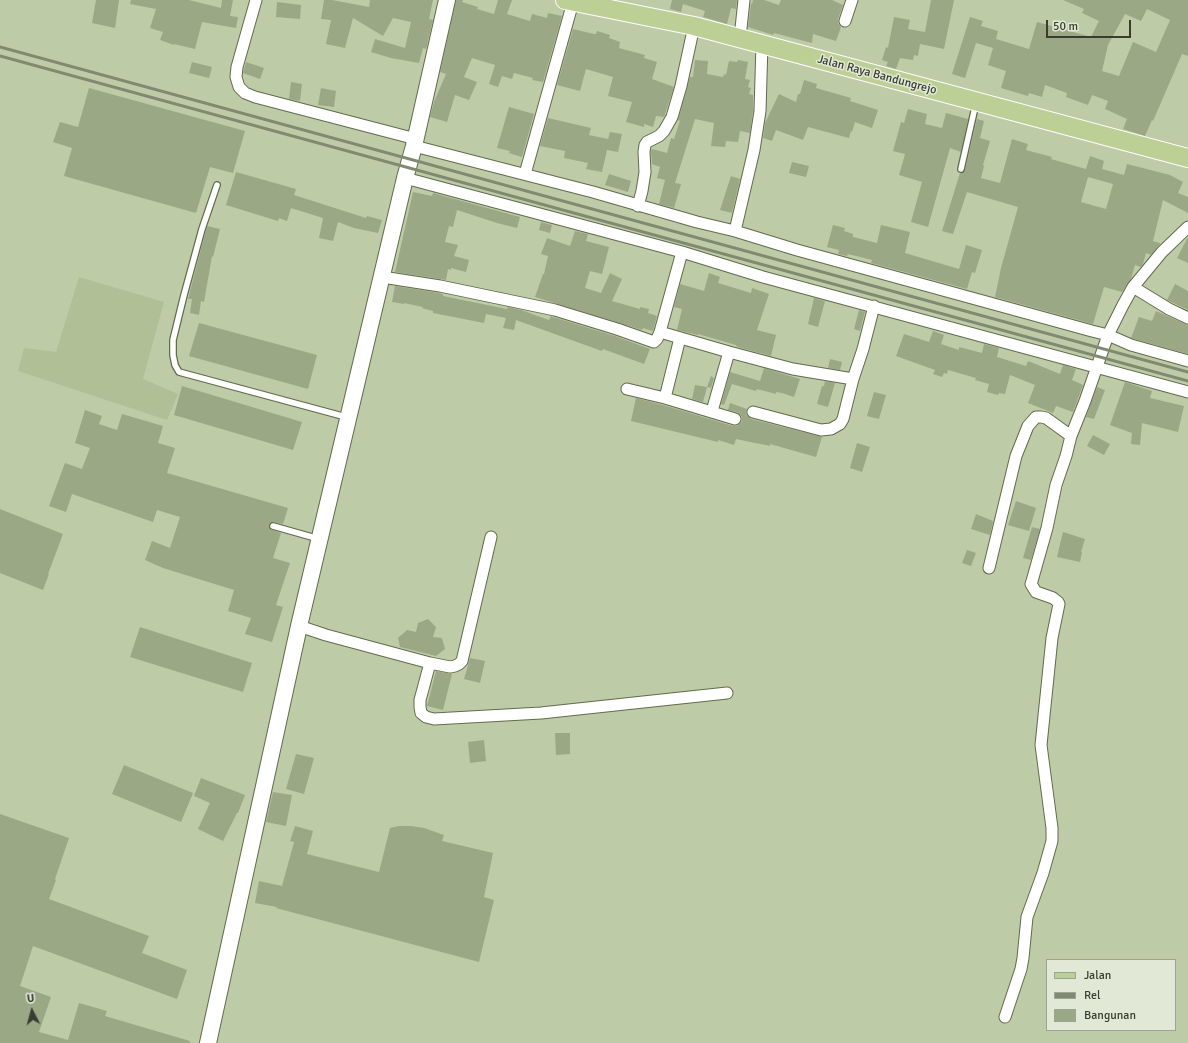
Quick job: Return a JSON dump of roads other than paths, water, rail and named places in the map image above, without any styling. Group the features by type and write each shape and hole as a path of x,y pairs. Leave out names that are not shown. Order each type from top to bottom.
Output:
{"main road":[{"path":"208,1043 299,626 405,178 415,142 447,0"},
{"name":"Jalan Raya Bandungrejo","path":"573,1 694,26 1188,158"}],"street":[{"path":"256,0 237,67 236,77 239,87 245,93 255,97 638,206 735,231 797,250 1108,335 1131,345 1188,361"},
{"path":"740,38 744,0"},
{"path":"845,21 852,0"},
{"path":"525,174 573,1"},
{"path":"638,206 645,172 645,146 647,142 659,136 664,131 672,117 681,86 694,26"},
{"path":"735,231 752,162 760,112 762,44"},
{"path":"405,178 682,252 763,277 874,306 936,325 1020,346 1188,392"},
{"path":"1005,1017 1021,969 1027,917 1043,873 1052,841 1052,828 1041,745 1052,638 1059,604 1053,598 1036,592 1031,584 1047,528 1056,485 1071,436 1108,335 1133,287 1162,252 1188,227"},
{"path":"382,277 440,286 555,310 654,342 657,340 660,332 682,252"},
{"path":"1133,287 1188,318"},
{"path":"753,412 821,430 831,429 840,424 843,419 874,306"},
{"path":"660,332 793,369 853,380"},
{"path":"665,398 680,338"},
{"path":"712,411 729,352"},
{"path":"627,389 712,411 735,419"},
{"path":"989,568 1016,456 1028,426 1036,417 1046,418 1071,436"},
{"path":"299,626 326,635 430,663 450,667 455,666 462,661 491,537"},
{"path":"430,663 420,707 421,713 426,717 434,719 541,713 727,693"}],"lane":[{"path":"961,169 977,101"},
{"path":"216,185 200,237 173,340 173,355 175,365 179,372 349,417"},
{"path":"273,526 320,539"}],"railway":[{"path":"0,47 1188,372"},
{"path":"0,56 1188,381"}]}
